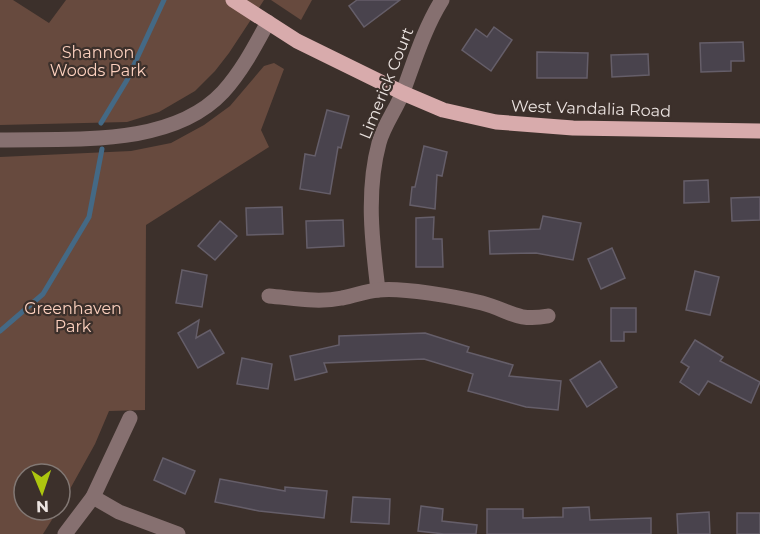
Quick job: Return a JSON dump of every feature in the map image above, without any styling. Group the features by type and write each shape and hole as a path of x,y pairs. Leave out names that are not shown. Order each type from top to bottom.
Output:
{"main road":[{"name":"West Vandalia Road","path":"233,0 297,41 443,110 496,122 573,128 760,131"}],"street":[{"name":"Limerick Court","path":"378,290 371,234 372,187 379,142 403,93 430,19 442,0"},
{"path":"0,140 130,136 162,129 185,119 196,114 222,93 242,68 268,22"},
{"path":"269,296 313,300 341,299 378,290 404,290 484,303 512,315 531,319 548,316"},
{"path":"65,534 93,497 129,418"},
{"path":"93,497 119,512 178,534"}],"green space":[{"name":"Shannon Woods Park","path":"0,0 13,0 49,23 66,0 264,0 215,71 195,91 159,112 127,122 0,125"},
{"path":"271,0 312,0 301,20"},
{"name":"Greenhaven Park","path":"274,63 284,69 261,130 269,147 146,225 145,410 109,411 95,444 72,485 72,462 12,462 12,522 50,522 43,534 0,534 0,157 131,151 171,143 204,125 230,106 264,66"}],"building":[{"path":"357,0 400,0 364,27 349,6"},
{"path":"494,27 512,40 491,71 462,50 476,29 487,37"},
{"path":"743,42 744,61 731,61 731,71 701,72 700,43"},
{"path":"537,52 588,53 587,78 537,78"},
{"path":"648,54 649,75 612,77 611,55"},
{"path":"327,110 349,116 341,148 338,147 330,194 300,189 305,154 315,156"},
{"path":"424,146 447,152 442,176 437,175 435,209 410,205 412,187 415,187"},
{"path":"708,180 709,202 684,203 684,181"},
{"path":"760,197 760,220 732,221 731,198"},
{"path":"282,207 283,234 247,235 246,208"},
{"path":"543,216 581,223 573,260 536,253 490,254 489,231 540,229"},
{"path":"434,217 433,239 442,239 443,267 416,267 416,218"},
{"path":"343,220 344,246 307,248 306,221"},
{"path":"220,221 237,236 215,260 198,246"},
{"path":"612,248 625,278 601,289 588,259"},
{"path":"182,270 207,275 202,307 176,303"},
{"path":"695,271 719,277 710,315 686,310"},
{"path":"611,308 636,308 636,332 624,332 624,341 611,341"},
{"path":"199,320 196,338 210,330 224,353 198,368 178,333"},
{"path":"425,333 469,347 467,352 513,365 509,376 561,381 558,410 526,407 468,391 473,374 424,359 324,363 327,372 295,380 290,356 339,345 339,336"},
{"path":"695,340 723,357 720,361 760,382 751,403 708,381 699,395 680,382 689,367 681,362"},
{"path":"242,358 272,364 268,389 237,384"},
{"path":"600,361 617,387 587,407 570,380"},
{"path":"163,458 195,471 185,494 154,480"},
{"path":"220,479 285,491 285,487 327,491 324,518 259,511 215,502"},
{"path":"353,497 390,499 389,524 351,522"},
{"path":"421,506 443,509 442,521 477,525 476,534 418,531"},
{"path":"589,507 590,520 651,518 651,534 487,534 487,509 523,509 523,518 563,517 563,508"},
{"path":"709,512 710,534 678,534 677,514"},
{"path":"737,513 760,513 760,534 737,534"}],"waterway":[{"path":"101,123 127,80 164,0"},
{"path":"0,331 43,294 89,217 102,149"}]}
